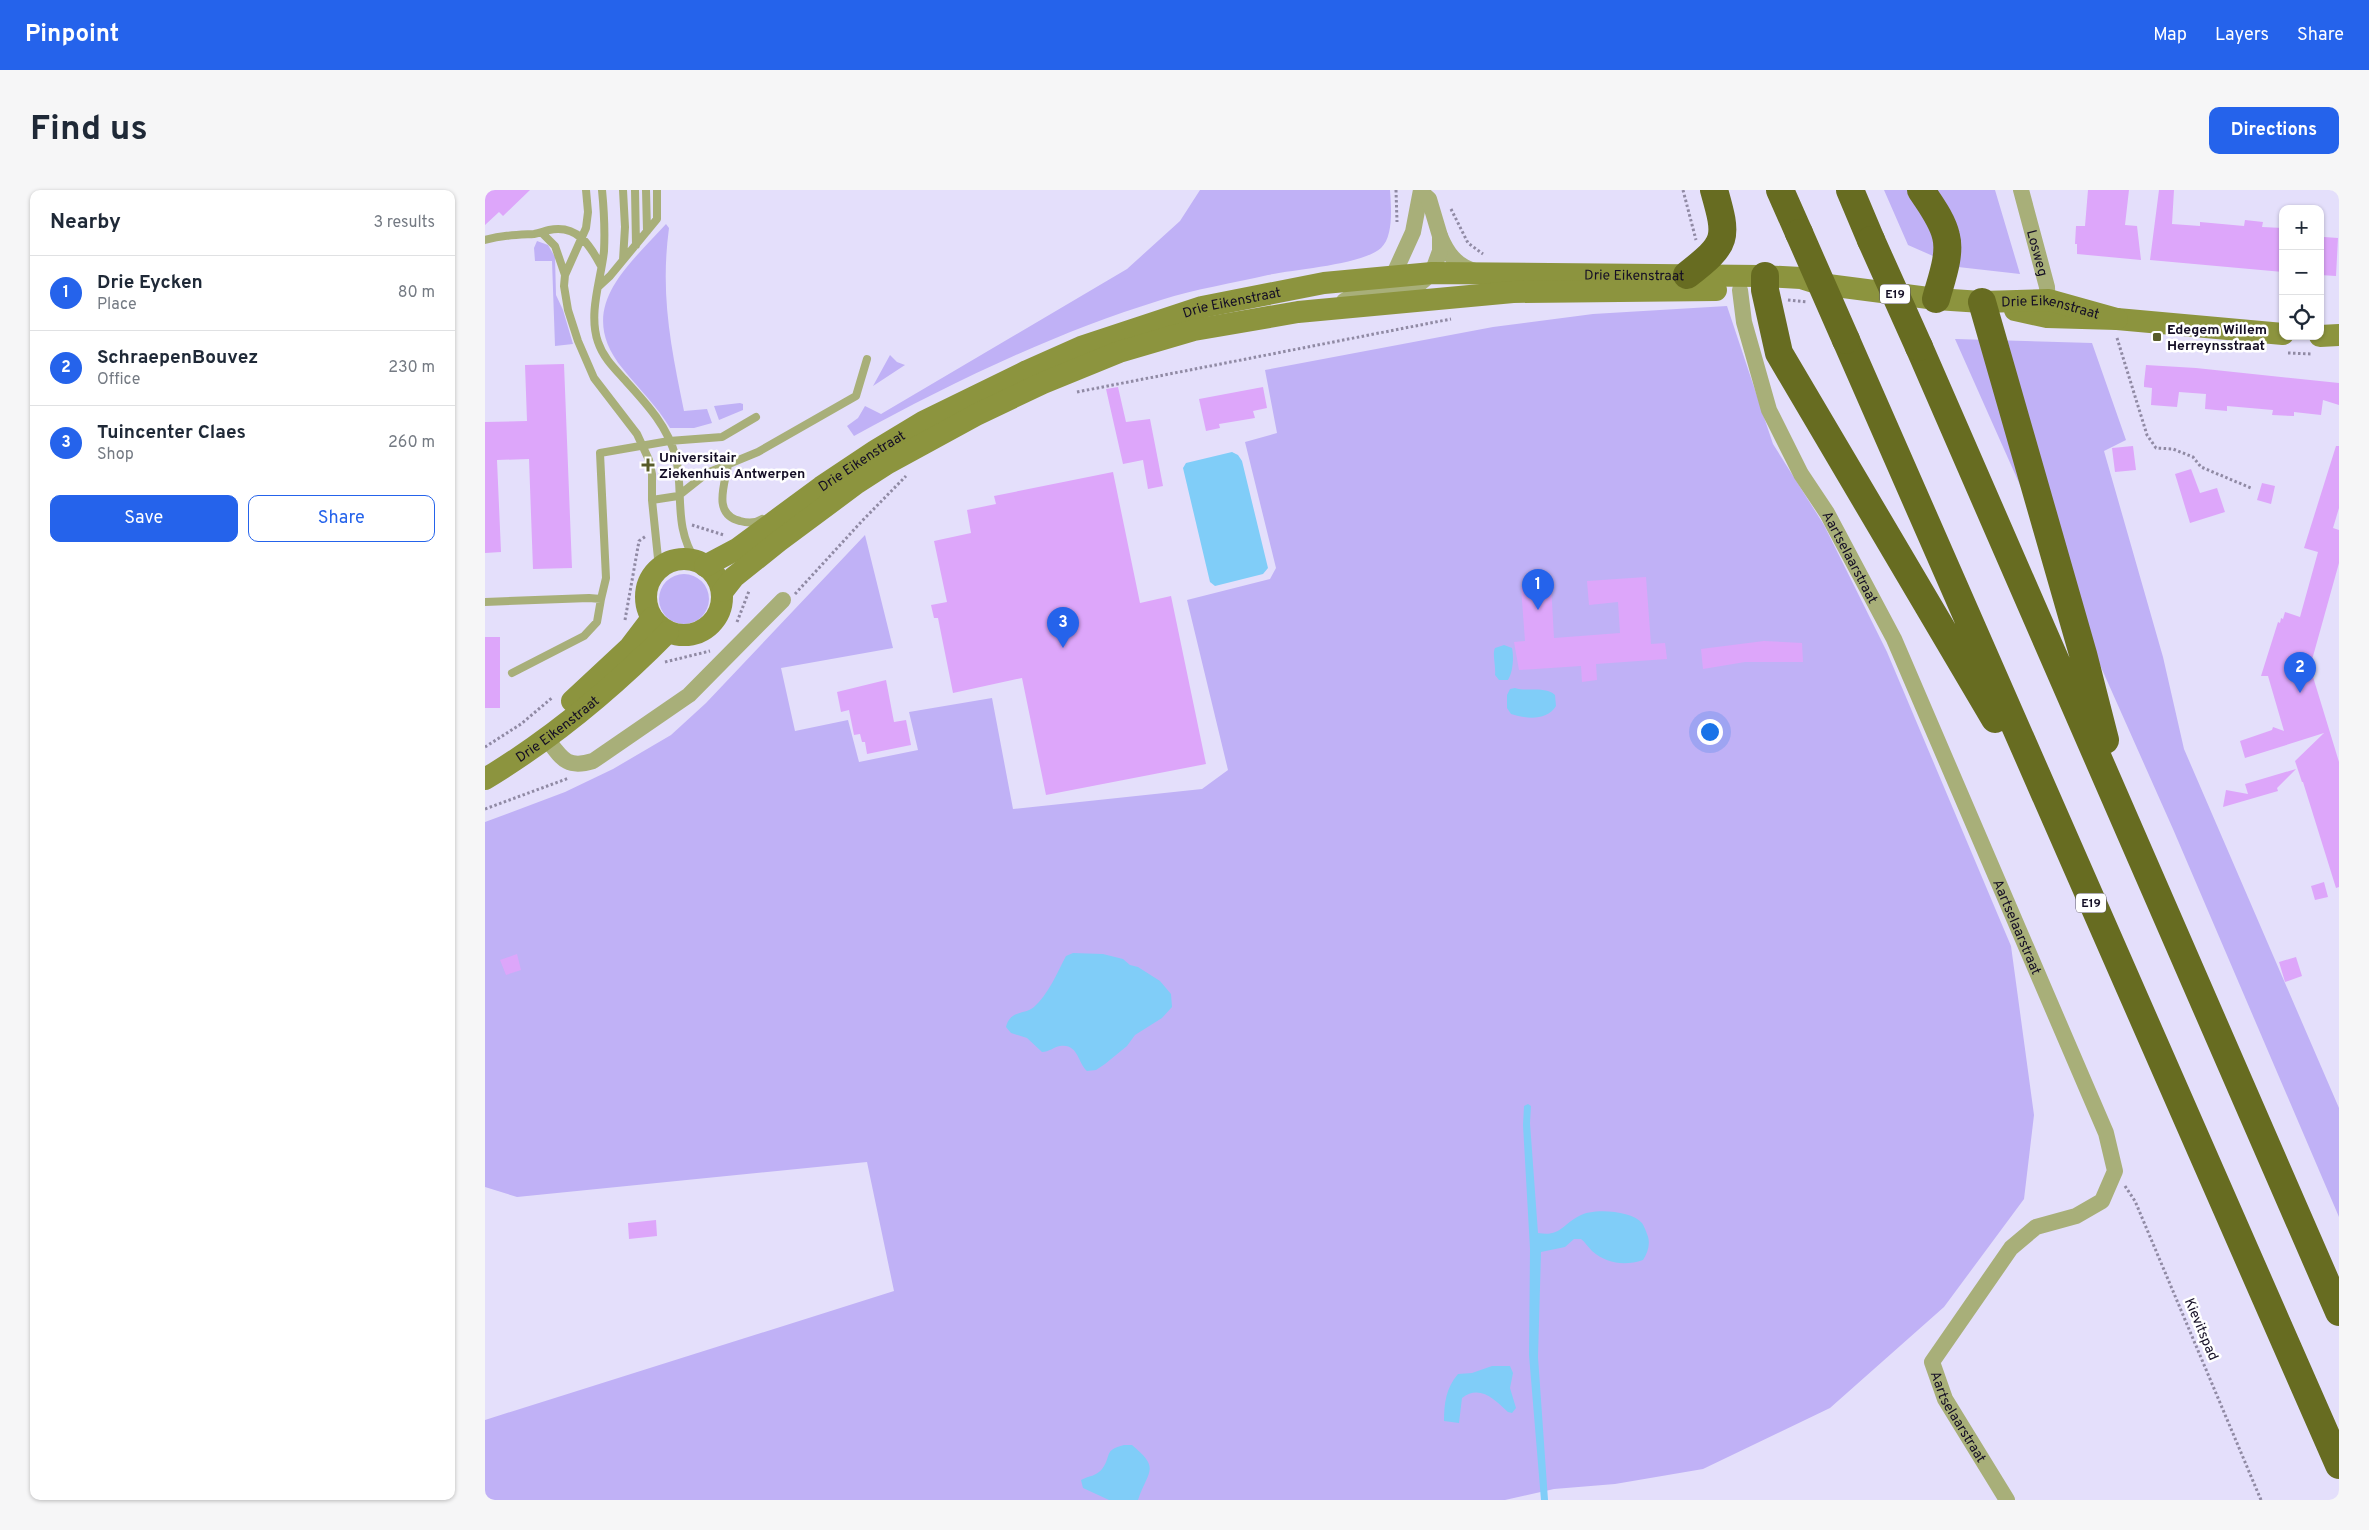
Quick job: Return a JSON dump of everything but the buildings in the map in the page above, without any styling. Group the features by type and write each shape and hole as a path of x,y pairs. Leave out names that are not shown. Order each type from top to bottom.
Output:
{"highway":[{"path":"1687,275 1715,250 1722,241 1724,225 1715,190"},
{"name":"E19","path":"1780,190 2339,1465"},
{"name":"E19","path":"1850,190 2339,1312"},
{"path":"1921,190 1943,226 1947,238 1945,260 1936,299"},
{"path":"1757,285 1779,353 2057,823"},
{"path":"1981,302 2083,654 2124,816"}],"street":[{"name":"Losweg","path":"2021,190 2048,308"},
{"path":"1421,191 1429,199 1439,236 1446,251 1463,267 1489,264"},
{"path":"1393,276 1413,232 1421,191"},
{"path":"1329,309 1351,297 1417,286 1433,273 1439,251 1439,236"},
{"name":"Drie Eikenstraat","path":"723,591 734,577 749,564 857,483 976,415 1035,377 1111,335 1202,307 1324,283 1433,273 1489,264 1687,275 1803,291 1820,284 1936,299 2048,308 2117,328 2279,334"},
{"name":"Drie Eikenstraat","path":"700,563 737,549 781,516 899,436 1035,377 1194,330 1266,316 1513,292 1757,285"},
{"name":"Aartselaarstraat","path":"1757,285 1744,322 1769,410 1801,474 1827,513 1894,639 2106,1133 2115,1171 2102,1201 2076,1216 2037,1227 2011,1248 1932,1362 1945,1399 2007,1500"},
{"path":"2324,336 2339,335"},
{"path":"673,561 700,563 714,572 723,591 721,606 716,618 709,627 701,632 682,636 660,625 647,604 647,590 653,573 673,561"},
{"path":"547,739 568,763 576,765 583,764 611,750 689,695 783,600"},
{"name":"Drie Eikenstraat","path":"485,779 547,739 613,686 660,625"},
{"name":"Drie Eikenstraat","path":"485,763 527,736 569,704 630,647 660,625"}],"lane":[{"path":"586,190 588,212 583,237 565,275 564,286 568,310 578,341 594,378 637,434 643,446 652,474 652,500 659,568"},
{"path":"602,190 605,237 594,317 597,340 603,354 658,418 669,441 676,457 678,496 687,548 700,563"},
{"path":"623,190 625,227 623,260"},
{"path":"635,190 636,245"},
{"path":"645,190 647,231"},
{"path":"598,286 610,276 657,218 657,190"},
{"path":"485,240 508,234 564,230 577,233 583,237 601,266"},
{"path":"542,233 555,246 565,275"},
{"path":"652,500 678,496 707,472 758,452 856,396 867,359"},
{"path":"512,673 584,636 597,622 606,578 600,453 669,441 721,437 756,417"},
{"path":"728,464 722,493 722,502 726,512 734,519 751,522 759,521 769,515 781,516"},
{"path":"485,602 601,599"}],"path":[{"path":"1396,190 1397,224"},
{"path":"1683,190 1697,246"},
{"path":"1447,202 1468,243 1483,254 1489,264"},
{"path":"1068,393 1456,318"},
{"path":"2117,328 2147,435 2156,448 2173,449 2193,456 2201,468 2251,488"},
{"path":"783,600 790,600 862,521 909,474"},
{"path":"485,809 579,774 583,764"},
{"name":"Kievitspad","path":"2115,1171 2135,1201 2261,1500"}],"shaded area":[{"path":"1200,190 1390,190 1390,229 1381,248 1359,259 1201,289 1121,313 1004,360 854,436 847,426 858,418 865,406 881,414 1127,269 1180,221"},
{"path":"1884,190 1995,190 2020,274 1958,267 1908,245"},
{"path":"666,224 669,228 666,276 668,321 684,411 707,409 712,423 694,428 670,428 654,405 623,369 609,347 603,327 605,308 611,290 622,273"},
{"path":"537,241 548,245 555,257 556,295 563,310 573,344 555,346 552,261 535,261 534,248"},
{"path":"1727,306 1773,444 1824,525 1887,652 2011,946 2034,1115 2024,1199 1944,1307 1830,1408 1703,1469 1615,1484 1554,1489 1505,1500 485,1500 485,1420 894,1291 867,1162 517,1197 485,1187 485,822 565,792 613,769 671,735 706,703 865,535 893,648 781,668 795,731 848,720 859,762 918,750 909,712 992,698 1013,809 1202,789 1228,770 1187,600 1270,579 1276,568 1245,442 1277,433 1265,370 1493,327 1593,314"},
{"path":"1955,339 2092,343 2126,440 2104,451 2163,657 2184,749 2339,1108 2339,1217 2173,829"},
{"path":"890,355 897,362 905,365 873,386"},
{"path":"743,404 743,410 719,420 714,406"},
{"path":"684,574 694,576 702,581 707,589 709,599 707,609 702,617 694,622 684,624 674,622 666,617 661,609 659,599 661,589 666,581 674,576"}],"water":[{"path":"1232,452 1238,455 1242,461 1268,568 1263,574 1215,586 1210,582 1183,468 1186,463"},
{"path":"1504,645 1512,648 1513,664 1508,680 1499,680 1495,675 1494,651 1495,648"},
{"path":"1510,689 1551,692 1555,695 1556,706 1547,714 1536,718 1511,714 1507,708 1507,695"},
{"path":"1073,953 1103,954 1123,959 1130,965 1138,967 1160,981 1171,994 1172,1007 1162,1018 1135,1035 1127,1046 1096,1070 1087,1071 1071,1048 1060,1046 1042,1052 1027,1038 1011,1033 1006,1027 1014,1015 1034,1007 1039,1002 1052,983 1066,956"},
{"path":"1528,1104 1531,1106 1530,1123 1538,1233 1556,1232 1573,1219 1585,1213 1602,1211 1621,1213 1637,1219 1643,1224 1649,1241 1648,1251 1643,1260 1630,1263 1616,1263 1604,1259 1592,1251 1581,1239 1574,1239 1565,1247 1541,1252 1538,1357 1548,1500 1541,1500 1529,1355 1530,1249 1523,1125 1524,1106"},
{"path":"1492,1366 1510,1366 1513,1373 1510,1388 1516,1408 1512,1413 1508,1412 1487,1395 1475,1393 1462,1398 1459,1423 1444,1421 1446,1396 1458,1374 1472,1373"},
{"path":"1124,1445 1132,1445 1147,1460 1149,1465 1150,1470 1138,1500 1109,1500 1083,1488 1081,1480 1100,1471 1110,1451"}],"place":[{"name":"Edegem Willem Herreynsstraat","path":"2157,337"},
{"name":"Universitair Ziekenhuis Antwerpen","path":"648,465"},
{"name":"Drie Eycken","path":"1538,610"},
{"name":"Tuincenter Claes","path":"1063,648"},
{"name":"SchraepenBouvez","path":"2300,693"}]}
